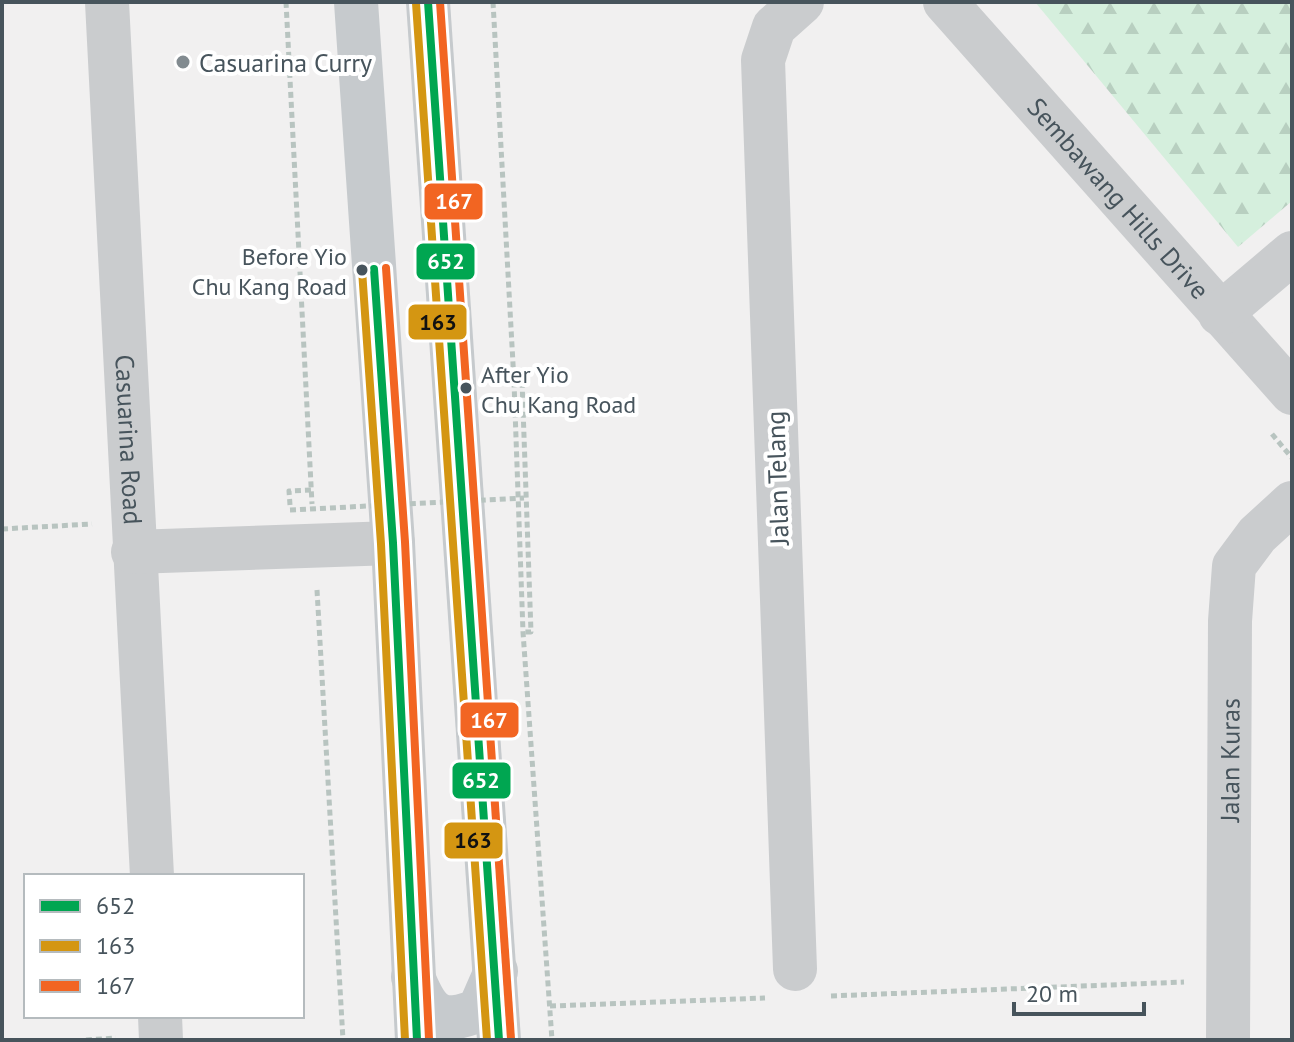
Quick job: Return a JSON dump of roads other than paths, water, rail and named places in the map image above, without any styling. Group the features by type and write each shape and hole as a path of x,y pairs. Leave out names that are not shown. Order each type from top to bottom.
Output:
{"main road":[{"path":"356,2 393,543 417,1040"},
{"path":"428,2 499,1040"},
{"path":"413,977 423,1000 435,1014 459,1019 479,1010 496,971"}],"street":[{"name":"Casuarina Road","path":"107,2 152,874"},
{"name":"Jalan Telang","path":"795,988 763,60 774,27 802,2"},
{"name":"Sembawang Hills Drive","path":"945,2 1292,393"},
{"path":"1220,314 1292,253"},
{"name":"Jalan Kuras","path":"1228,1040 1230,621 1234,566 1257,535 1292,503"},
{"path":"133,537 393,543"},
{"path":"160,1018 161,1040"}],"place":[{"name":"Casuarina Curry","path":"183,62"},
{"name":"Before Yio Chu Kang Road","path":"362,270"},
{"name":"After Yio Chu Kang Road","path":"466,388"}]}
